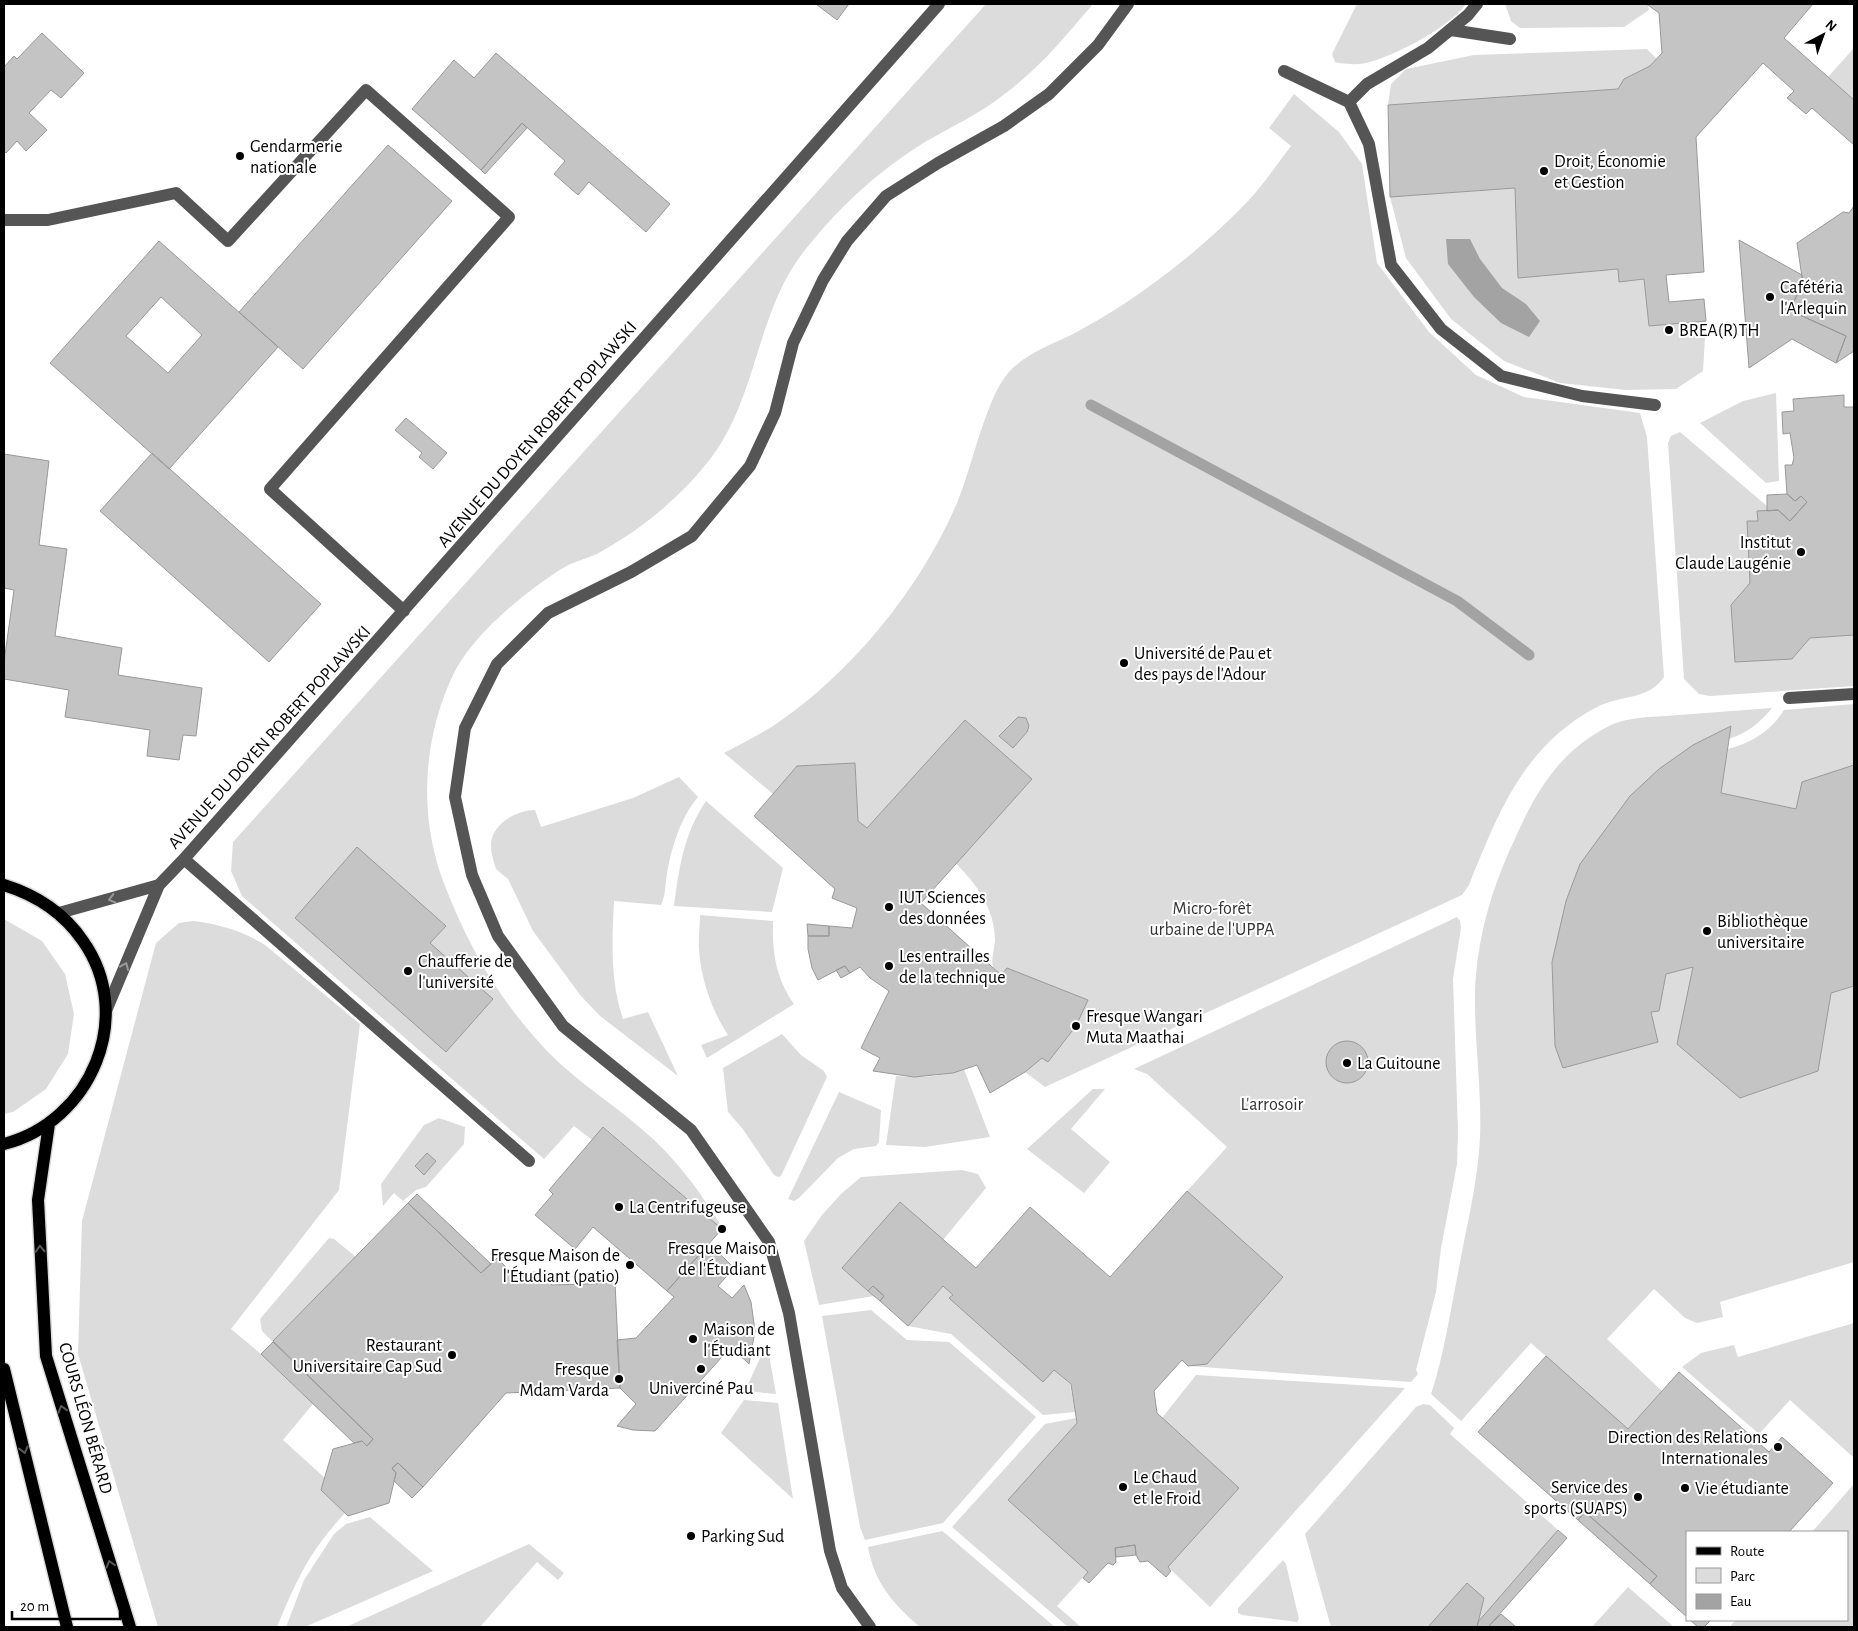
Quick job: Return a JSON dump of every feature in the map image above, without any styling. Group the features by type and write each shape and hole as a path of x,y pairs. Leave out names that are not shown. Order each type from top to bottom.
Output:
{"main road":[{"path":"4,884 34,896 59,913 84,941 100,974 106,1011 100,1054 80,1094 49,1124 20,1139 4,1144"},
{"name":"COURS LÉON BÉRARD","path":"49,1124 38,1200 46,1356 130,1627"},
{"path":"4,1369 66,1627"}],"street":[{"name":"AVENUE DU DOYEN ROBERT POPLAWSKI","path":"106,1011 159,885 184,860 939,4"},
{"path":"870,1627 842,1588 830,1551 789,1313 769,1242 692,1130 563,1026 498,936 472,875 454,797 465,728 497,664 548,613 631,572 692,536 750,466 775,412 793,344 823,280 847,241 886,196 938,163 1004,126 1049,94 1098,44 1128,4"},
{"path":"1349,102 1367,84 1428,48 1451,30 1477,4"},
{"path":"1451,30 1510,39"},
{"path":"1284,71 1349,102 1369,144 1391,265 1441,329 1501,376 1582,396 1656,405"},
{"path":"4,220 48,220 176,193 228,240 366,90 509,217 270,489 404,611"},
{"path":"1789,698 1854,694"},
{"path":"184,860 529,1161"},
{"name":"AVENUE DU DOYEN ROBERT POPLAWSKI","path":"59,913 159,885"}],"green space":[{"path":"986,4 1093,4 1050,53 1016,85 984,109 925,142 891,165 831,219 805,250 789,274 765,328 737,412 724,439 707,463 672,501 646,523 598,553 554,573 527,593 491,625 470,649 454,673 443,698 435,725 427,779 431,833 436,860 445,886 476,953 501,994 530,1032 559,1063 660,1145 696,1188 722,1229 604,1127 592,1140 574,1126 544,1159 242,896 231,871 233,842"},
{"path":"1357,4 1466,4 1447,22 1405,48 1363,64 1335,62 1332,54"},
{"path":"1505,4 1643,4 1648,5 1649,10 1624,27 1520,28 1511,21"},
{"path":"1854,48 1854,100 1828,77"},
{"path":"1647,49 1657,59 1618,89 1388,105 1391,84 1406,69 1474,55"},
{"name":"Micro-forêt urbaine de l'UPPA","path":"1294,94 1339,132 1362,164 1377,263 1429,332 1476,375 1524,397 1640,413 1647,437 1664,677 1650,690 1597,707 1572,723 1550,741 1532,761 1503,807 1469,885 1462,895 1045,1087 1025,1072 1042,1058 1048,1062 1076,1025 1088,1000 1007,968 1001,975 993,968 992,958 995,941 992,919 978,889 956,864 1031,779 965,720 867,828 858,821 855,763 797,766 773,794 724,753 773,726 802,705 856,655 903,598 924,567 942,535 963,488 986,415 1001,383 1009,372 1030,355 1071,335 1127,302 1175,267 1221,228 1255,194 1291,146 1269,128","holes":["1018,717 1026,719 1029,726 1027,731 1013,747 999,736"]},
{"path":"1515,188 1519,278 1618,269 1619,282 1644,279 1649,326 1706,321 1703,371 1676,389 1626,390 1560,383 1504,361 1451,319 1406,258 1390,197"},
{"path":"1776,393 1779,481 1766,483 1700,423 1743,401"},
{"path":"1680,432 1767,506 1767,511 1758,521 1747,521 1750,583 1731,605 1735,662 1792,659 1810,638 1854,635 1854,686 1710,696 1699,694 1684,679 1668,443 1671,436"},
{"path":"1854,704 1854,765 1803,782 1796,809 1721,793 1728,749 1760,735 1773,724 1784,710"},
{"path":"1772,708 1758,723 1742,734 1729,739 1731,726 1693,745 1659,769 1630,796 1552,962 1555,1046 1563,1068 1657,1042 1651,1012 1659,1010 1666,974 1693,967 1677,1044 1741,1098 1818,1071 1831,993 1854,986 1854,1262 1720,1302 1723,1317 1697,1323 1685,1318 1654,1289 1607,1339 1662,1391 1628,1429 1531,1343 1461,1421 1431,1394 1440,1364 1477,1171 1480,1137 1480,1101 1475,1010 1476,972 1486,915 1505,861 1530,807 1550,776 1562,761 1591,736 1625,720"},
{"path":"679,777 698,797 682,823 674,843 663,901 661,905 614,901 613,945 616,990 623,1019 648,1012 678,1076 600,1016 581,996 533,931 508,879 496,869 491,846 492,838 499,826 516,814 535,810 541,827 633,798"},
{"path":"706,801 783,868 772,912 674,906 684,851 692,826"},
{"path":"700,915 773,921 773,944 776,965 783,985 794,1004 707,1058 701,1045 728,1035 712,1005 702,972 699,946"},
{"name":"L'arrosoir","path":"1457,917 1461,928 1453,979 1458,1132 1457,1164 1441,1248 1436,1292 1416,1370 1418,1374 1411,1382 1188,1366 1207,1364 1283,1277 1187,1191 1227,1147 1147,1074 1134,1069"},
{"path":"4,919 42,941 65,974 74,1014 68,1054 46,1089 13,1112 4,1114"},
{"path":"193,921 230,929 265,945 360,1024 339,1190 231,1329 261,1354 313,1404 283,1440 325,1478 321,1490 345,1513 322,1541 305,1567 277,1627 158,1627 78,1354 82,1221 156,943 179,923"},
{"path":"782,1034 801,1055 824,1071 827,1077 781,1176 778,1177 774,1175 742,1128 728,1112 723,1068"},
{"path":"964,1069 990,1137 925,1147 886,1145 896,1076 931,1076 948,1074"},
{"path":"1093,1089 1105,1089 1071,1129 1110,1162 1084,1193 1027,1149"},
{"path":"839,1092 881,1110 879,1142 876,1146 854,1149 838,1158 799,1198 794,1201 788,1199"},
{"path":"439,1118 465,1127 464,1144 426,1187 416,1190 403,1201 394,1193 383,1206 381,1184 424,1125"},
{"path":"962,1170 978,1174 986,1188 943,1240 900,1202 842,1268 874,1296 819,1305 804,1241 822,1215 841,1194 861,1177"},
{"path":"329,1238 334,1239 356,1257 273,1342 262,1331 260,1319"},
{"path":"943,1286 953,1295 950,1298 1054,1370 1070,1384 1075,1412 1043,1415 951,1334 908,1326"},
{"path":"871,1310 907,1340 949,1342 1036,1417 943,1523 865,1540 860,1527 822,1316"},
{"path":"1854,1323 1854,1458 1790,1400 1759,1434 1682,1367 1701,1353 1734,1345 1738,1357"},
{"path":"767,1343 776,1394 745,1391"},
{"path":"1196,1375 1405,1388 1210,1607 1168,1567 1239,1488 1162,1418"},
{"path":"744,1400 778,1403 793,1499 721,1433"},
{"path":"1423,1404 1430,1405 1454,1428 1450,1434 1558,1530 1478,1622 1484,1598 1467,1584 1428,1627 1331,1627 1305,1534 1416,1407"},
{"path":"1076,1418 1076,1424 1008,1500 1088,1572 1057,1606 1081,1627 1068,1627 952,1527 1045,1424"},
{"path":"1853,1485 1854,1624 1851,1627 1729,1627 1735,1621 1848,1621 1848,1531 1813,1531"},
{"path":"370,1517 433,1571 305,1627 286,1627 304,1580 334,1534 346,1524"},
{"path":"942,1531 1055,1627 920,1627 901,1610 886,1592 875,1571 868,1547"},
{"path":"529,1544 564,1573 558,1580 537,1562 480,1627 346,1627"},
{"path":"1283,1560 1286,1564 1299,1619 1297,1622 1238,1613 1238,1608"},
{"path":"1628,1587 1674,1627 1592,1627"}],"water":[{"path":"1446,239 1470,239 1480,259 1502,288 1526,304 1540,321 1529,337 1501,323 1474,297 1448,264"}],"building":[{"path":"816,4 849,4 837,20"},
{"name":"Droit, Économie et Gestion","path":"1643,4 1813,4 1784,38 1854,100 1854,145 1812,108 1806,114 1787,98 1794,91 1763,63 1696,137 1704,272 1666,275 1669,302 1704,299 1706,321 1649,326 1644,279 1619,282 1618,269 1518,278 1515,188 1390,197 1388,105 1618,89 1624,79 1650,66 1662,53 1659,13 1648,5"},
{"path":"42,33 84,73 61,98 51,90 29,113 47,130 26,151 17,141 6,153 4,151 4,67 14,56 17,59"},
{"path":"496,53 670,204 646,232 589,182 578,195 554,174 565,161 522,123 481,170 412,109 454,60 474,78"},
{"path":"522,123 527,128 485,174 481,170"},
{"path":"388,145 452,201 303,369 239,312"},
{"path":"1854,206 1854,351 1836,363 1846,336 1789,310 1803,284 1797,243 1843,212 1849,213"},
{"name":"Cafétéria l'Arlequin","path":"1739,240 1802,275 1803,284 1789,310 1846,336 1836,363 1792,339 1749,368"},
{"path":"159,241 278,347 169,469 50,363","holes":["161,297 202,335 168,373 126,336"]},
{"name":"Institut Claude Laugénie","path":"1844,395 1844,407 1854,407 1854,635 1810,638 1792,659 1735,662 1731,605 1750,583 1747,521 1758,521 1757,511 1778,510 1790,521 1807,502 1801,496 1795,501 1787,494 1785,465 1792,465 1794,458 1790,433 1783,434 1782,412 1794,411 1793,399"},
{"path":"406,418 447,453 433,469 419,457 422,453 395,430"},
{"path":"152,453 321,604 269,662 100,511"},
{"path":"4,454 49,461 39,545 67,549 55,636 122,648 118,675 202,688 196,736 183,735 179,760 147,756 150,730 65,717 69,690 4,679 4,662 14,590 4,588"},
{"path":"1787,494 1795,501 1801,496 1807,502 1790,521 1778,510 1767,511 1767,495"},
{"path":"1018,717 1026,718 1029,726 1027,732 1013,748 999,736"},
{"name":"IUT Sciences des données","path":"965,720 1032,779 921,903 1001,975 1007,968 1088,1000 1076,1026 1048,1062 1042,1058 1025,1072 990,1093 977,1065 953,1073 914,1077 873,1071 880,1058 861,1048 889,991 870,978 860,967 850,973 845,966 818,980 812,968 808,949 808,936 829,936 829,926 852,928 857,908 832,898 835,889 754,816 797,766 855,763 858,821 867,828"},
{"name":"Bibliothèque universitaire","path":"1731,726 1721,793 1796,809 1802,782 1854,765 1854,986 1831,993 1818,1071 1740,1098 1677,1044 1693,967 1666,974 1659,1011 1651,1012 1658,1042 1563,1068 1555,1046 1552,962 1566,901 1580,864 1630,796 1659,769 1693,745"},
{"name":"Chaufferie de l'université","path":"357,847 446,926 430,943 493,999 446,1052 295,918"},
{"path":"807,924 829,926 829,936 808,936"},
{"path":"845,966 850,973 841,978 836,970"},
{"name":"La Guitoune","path":"1347,1041 1362,1047 1368,1062 1362,1077 1347,1083 1332,1077 1326,1062 1332,1047"},
{"name":"La Centrifugeuse","path":"603,1127 722,1229 667,1291 593,1227 575,1249 535,1215 553,1194 549,1190"},
{"path":"427,1153 436,1161 424,1175 415,1166"},
{"path":"1187,1191 1283,1277 1207,1364 1188,1366 1182,1360 1154,1391 1157,1413 1239,1488 1168,1567 1171,1571 1166,1577 1148,1561 1140,1562 1136,1555 1135,1545 1115,1548 1116,1562 1113,1565 1108,1563 1089,1583 1083,1578 1088,1572 1008,1500 1077,1423 1071,1384 1054,1370 1043,1382 949,1298 953,1295 943,1286 908,1326 880,1301 884,1296 873,1286 868,1291 842,1268 900,1202 976,1268 1030,1207 1110,1277"},
{"path":"417,1194 491,1264 481,1273 408,1203"},
{"name":"Restaurant Universitaire Cap Sud","path":"408,1203 481,1273 497,1258 512,1273 540,1272 552,1285 615,1283 620,1388 506,1393 423,1487 398,1463 392,1468 396,1473 389,1503 348,1516 321,1490 333,1449 362,1441 367,1446 373,1439 273,1341"},
{"name":"Maison de l'Étudiant","path":"708,1245 716,1250 734,1268 718,1286 732,1298 744,1285 751,1302 755,1331 749,1364 731,1347 655,1431 633,1430 617,1426 636,1404 620,1388 617,1340 636,1338 674,1297 667,1291"},
{"path":"873,1286 884,1296 880,1301 868,1291"},
{"path":"273,1342 373,1439 367,1446 362,1441 354,1443 261,1354"},
{"name":"Vie étudiante","path":"1546,1356 1628,1429 1679,1372 1769,1452 1782,1437 1833,1483 1790,1531 1686,1531 1686,1616 1650,1584 1657,1576 1609,1533 1585,1512 1578,1520 1478,1432"},
{"path":"398,1463 423,1487 412,1498 394,1481 396,1473 392,1468"},
{"path":"1585,1512 1657,1576 1650,1584 1578,1520"},
{"path":"1558,1530 1567,1538 1488,1627 1477,1627 1478,1622"},
{"path":"1135,1545 1136,1555 1116,1557 1115,1548"},
{"path":"1467,1583 1484,1598 1477,1627 1428,1627"},
{"path":"1501,1614 1516,1627 1488,1627"},
{"path":"1691,1621 1710,1621 1704,1627 1698,1627"}],"waterway":[{"path":"1091,405 1457,601 1529,655"}],"place":[{"name":"Gendarmerie nationale","path":"240,156"},
{"name":"Droit, Économie et Gestion","path":"1544,171"},
{"name":"Cafétéria l'Arlequin","path":"1770,297"},
{"name":"BREA(R)TH","path":"1669,330"},
{"name":"Institut Claude Laugénie","path":"1801,552"},
{"name":"Université de Pau et des pays de l'Adour","path":"1124,663"},
{"name":"IUT Sciences des données","path":"889,907"},
{"name":"Bibliothèque universitaire","path":"1707,931"},
{"name":"Les entrailles de la technique","path":"889,966"},
{"name":"Chaufferie de l'université","path":"408,971"},
{"name":"Fresque Wangari Muta Maathai","path":"1076,1026"},
{"name":"La Guitoune","path":"1347,1063"},
{"name":"La Centrifugeuse","path":"619,1207"},
{"name":"Fresque Maison de l'Étudiant","path":"722,1229"},
{"name":"Fresque Maison de l'Étudiant (patio)","path":"630,1265"},
{"name":"Maison de l'Étudiant","path":"693,1339"},
{"name":"Restaurant Universitaire Cap Sud","path":"452,1355"},
{"name":"Univerciné Pau","path":"701,1369"},
{"name":"Fresque Mdam Varda","path":"619,1379"},
{"name":"Direction des Relations Internationales","path":"1778,1447"},
{"name":"Le Chaud et le Froid","path":"1123,1487"},
{"name":"Vie étudiante","path":"1685,1488"},
{"name":"Service des sports (SUAPS)","path":"1638,1497"},
{"name":"Parking Sud","path":"691,1536"}]}
